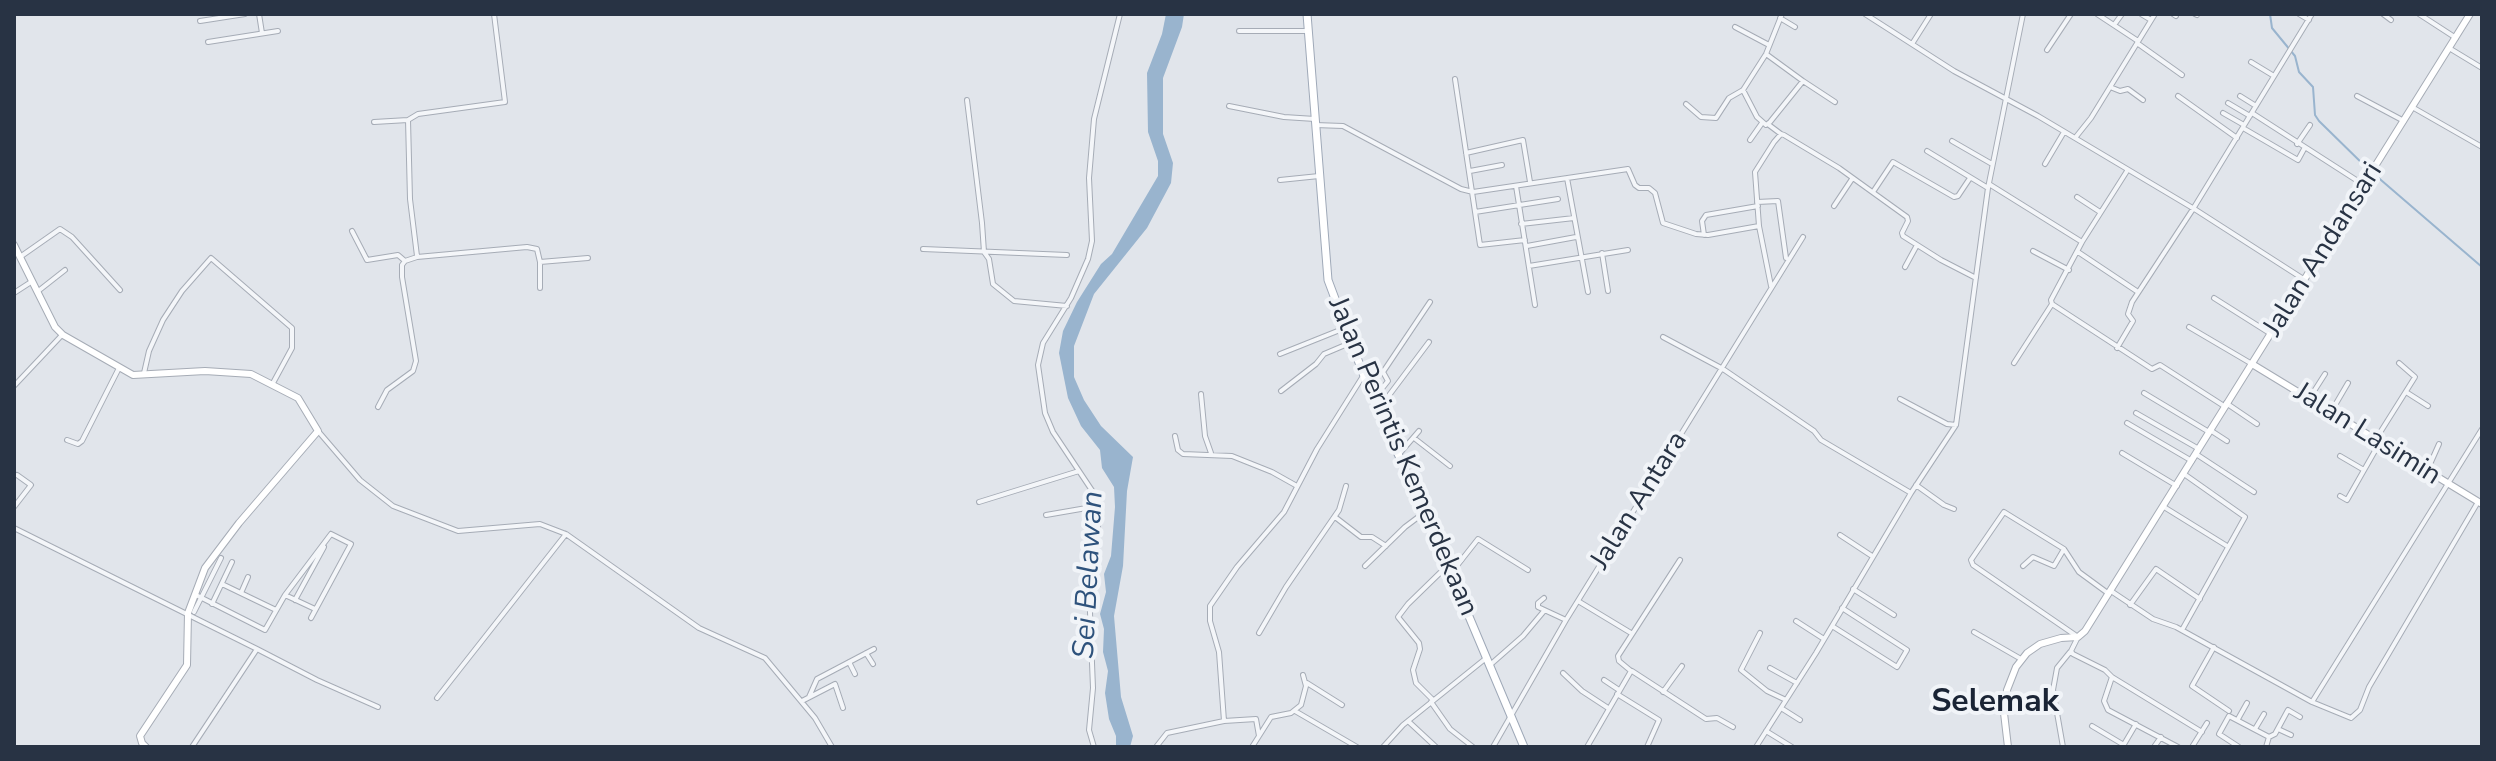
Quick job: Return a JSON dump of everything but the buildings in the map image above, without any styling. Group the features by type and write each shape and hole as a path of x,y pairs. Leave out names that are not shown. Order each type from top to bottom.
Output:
{"main road":[{"name":"Jalan Perintis Kemerdekaan","path":"1307,14 1327,274 1373,400 1400,453 1524,747"}],"street":[{"path":"200,21 241,14"},
{"path":"259,14 262,33"},
{"path":"374,122 408,120 418,114 505,102 494,14"},
{"path":"1094,747 1089,730 1093,688 1088,562 1098,526 1099,504 1096,494 1053,432 1045,413 1038,365 1043,343 1067,306 1088,259 1092,241 1089,178 1094,119 1120,14"},
{"path":"1865,14 2004,100 2075,138 2193,209 2305,280"},
{"path":"1912,44 1931,14"},
{"path":"1756,747 1956,425 1988,186 2023,14"},
{"path":"2047,50 2071,14"},
{"path":"2097,14 2182,75"},
{"path":"2114,25 2122,14"},
{"path":"2141,14 2151,20"},
{"path":"2075,138 2155,14"},
{"path":"2299,14 2309,20"},
{"path":"2117,348 2133,321 2128,311 2138,292 2193,209 2312,14"},
{"path":"2383,14 2391,20"},
{"path":"2419,14 2456,38"},
{"name":"Jalan Andansari","path":"2078,637 2085,631 2164,507 2225,404 2375,170 2470,14"},
{"path":"1686,104 1701,117 1716,118 1729,98 1743,90 1766,54 1781,16 1795,27"},
{"path":"1735,27 1769,45"},
{"path":"208,42 278,31"},
{"path":"1239,31 1309,31"},
{"path":"2449,48 2482,68"},
{"path":"1766,54 1835,102"},
{"path":"2251,62 2274,76"},
{"path":"1455,79 1482,246 1576,237"},
{"path":"1750,140 1803,81"},
{"path":"2110,87 2120,91 2128,89 2143,100"},
{"path":"1743,90 1766,124 1839,168 1907,217 1902,235 1976,278"},
{"path":"2178,96 2237,138"},
{"path":"2240,96 2256,106"},
{"path":"2357,96 2404,121"},
{"path":"967,100 984,252 989,259 995,288 1014,301 1067,306"},
{"path":"2228,103 2304,149 2367,182"},
{"path":"1229,106 1343,126 1461,189 1473,192 1628,169 1635,185 1649,188 1655,193 1663,223 1704,235 1759,226"},
{"path":"2412,107 2482,147"},
{"path":"2223,113 2298,160 2304,149"},
{"path":"408,120 411,217 417,257"},
{"path":"2297,144 2310,125"},
{"path":"2045,164 2064,132"},
{"path":"1771,286 1759,226 1755,172 1781,134"},
{"path":"1466,153 1523,140 1530,183"},
{"path":"1952,141 1992,164"},
{"path":"1927,151 2082,242"},
{"path":"1872,192 1893,162 1954,197 1958,196 1970,178"},
{"path":"1470,171 1502,165"},
{"path":"2014,363 2052,304 2051,300 2082,242 2127,171"},
{"path":"1280,180 1321,176"},
{"path":"1567,178 1588,292"},
{"path":"1834,206 1852,179"},
{"path":"1516,186 1535,305"},
{"path":"2077,197 2100,212"},
{"path":"1475,212 1558,199"},
{"path":"1704,235 1702,221 1706,215 1778,201 1786,260"},
{"path":"1521,224 1574,218"},
{"path":"120,290 72,237 60,229 16,251 55,327 63,335 133,375 246,373 273,383 303,403 318,431 360,480 393,506 458,531 540,524 566,534 699,628 765,658 802,701 832,747"},
{"path":"352,231 367,260 398,255 405,261"},
{"name":"Jalan Antara","path":"1493,747 1566,620 1803,237"},
{"path":"1905,267 1917,245"},
{"path":"378,407 387,390 413,371 416,361 402,277 405,261 417,257 527,247 537,249 540,288"},
{"path":"923,249 1067,255"},
{"path":"1529,266 1628,250"},
{"path":"2033,251 2069,270"},
{"path":"2078,252 2138,292"},
{"path":"1602,253 1608,291"},
{"path":"144,373 149,351 163,320 182,291 211,258 292,328 292,348 273,383"},
{"path":"540,262 588,258"},
{"path":"37,292 65,270"},
{"path":"14,293 31,282"},
{"path":"2214,298 2271,334"},
{"path":"1373,400 1388,381 1383,372 1430,302"},
{"path":"2052,304 2152,369 2160,365 2257,424"},
{"path":"2189,327 2252,364"},
{"path":"1280,354 1345,328"},
{"path":"14,386 63,335"},
{"path":"1663,337 1723,369 1814,431 1821,440 1911,493"},
{"path":"1378,410 1429,342"},
{"path":"1281,391 1324,354 1350,343"},
{"path":"2340,496 2347,500 2414,375 2399,363"},
{"name":"Jalan Lasimin","path":"2252,364 2480,503"},
{"path":"67,440 78,444 82,441 119,368"},
{"path":"1224,721 1219,652 1210,621 1210,606 1237,567 1284,512 1317,449 1364,374"},
{"path":"2309,399 2325,374"},
{"path":"2331,412 2348,383"},
{"path":"2406,392 2428,406"},
{"path":"2144,393 2227,441"},
{"path":"1201,394 1205,436 1211,453"},
{"path":"1900,399 1947,424 1956,425"},
{"path":"2136,413 2254,492"},
{"path":"2127,423 2196,455"},
{"path":"2312,702 2482,429"},
{"path":"146,747 140,736 187,665 191,613 205,568 229,535 318,431"},
{"path":"1400,453 1419,431"},
{"path":"1175,436 1178,450 1183,454 1232,456 1252,462 1297,486"},
{"path":"1414,438 1450,466"},
{"path":"2427,471 2439,444"},
{"path":"2122,453 2177,486"},
{"path":"2340,456 2364,470"},
{"path":"979,502 1079,471"},
{"path":"2181,630 2244,521 2243,514 2184,474"},
{"path":"14,507 31,485 17,475"},
{"path":"1916,485 1954,509"},
{"path":"1259,633 1286,587 1335,517 1346,486"},
{"path":"2078,637 1970,563 1986,534 2004,512 2064,549 2079,572 2153,619 2214,647 2312,702 2348,718 2356,716 2369,687 2480,503"},
{"path":"1046,515 1099,504"},
{"path":"2164,507 2227,546"},
{"path":"1365,566 1425,512"},
{"path":"1335,517 1361,537 1372,537 1387,546"},
{"path":"14,528 191,613 317,680 378,707"},
{"path":"198,596 265,630 285,595 331,534"},
{"path":"295,600 331,534"},
{"path":"311,618 351,544 331,534"},
{"path":"437,698 566,534"},
{"path":"1840,535 1872,556"},
{"path":"1473,747 1450,729 1416,683 1413,670 1420,649 1417,640 1398,617 1478,539 1528,570"},
{"path":"2023,566 2033,557 2054,566 2064,549"},
{"path":"198,596 221,558"},
{"path":"1680,560 1617,659 1706,719 1717,718 1733,727"},
{"path":"212,604 232,562"},
{"path":"2130,605 2156,569 2200,599"},
{"path":"241,593 248,577"},
{"path":"222,584 276,610"},
{"path":"1853,589 1894,615"},
{"path":"285,595 315,609"},
{"path":"1544,598 1537,605 1566,620"},
{"path":"1578,601 1632,633"},
{"path":"1832,626 1897,667 1907,650 1842,608"},
{"path":"1383,747 1432,701 1523,636 1544,611"},
{"path":"1796,621 1824,639"},
{"path":"1974,632 2021,659"},
{"path":"1760,633 1741,670 1767,691 1786,700"},
{"path":"2063,747 2053,690 2057,668 2078,637"},
{"path":"2008,747 2004,713 2007,690 2021,659 2040,644 2078,637"},
{"path":"2214,647 2192,686 2229,711"},
{"path":"192,747 257,649"},
{"path":"809,697 817,679 874,649"},
{"path":"2071,651 2202,732"},
{"path":"866,653 873,664"},
{"path":"849,662 855,674"},
{"path":"1663,692 1682,666"},
{"path":"1770,668 1797,683"},
{"path":"1589,746 1631,671"},
{"path":"1563,673 1582,691 1608,708"},
{"path":"1252,747 1270,718 1295,711 1304,698 1306,682 1303,675"},
{"path":"2112,677 2105,706 2112,713 2178,747"},
{"path":"1604,680 1659,720 1647,747"},
{"path":"1306,682 1342,705"},
{"path":"802,701 835,684 843,708"},
{"path":"2238,719 2247,703"},
{"path":"1781,708 1800,720"},
{"path":"2266,747 2269,737 2278,729 2288,710 2300,717"},
{"path":"1295,711 1357,747"},
{"path":"2255,729 2264,714"},
{"path":"2239,747 2220,736 2219,732 2229,716 2269,737"},
{"path":"1156,747 1167,733 1224,721 1255,719 1259,736"},
{"path":"1408,721 1436,747"},
{"path":"2192,747 2207,723"},
{"path":"2092,726 2123,746 2136,724"},
{"path":"2278,729 2291,735"},
{"path":"1766,731 1792,747"},
{"path":"2154,747 2161,737"}],"water":[{"name":"Sei Belawan","path":"1166,14 1184,14 1163,78 1163,134 1173,163 1171,183 1147,228 1094,294 1074,346 1074,377 1084,400 1101,426 1133,457 1127,491 1123,566 1114,616 1121,697 1133,736 1130,747 1116,747 1105,693 1108,671 1100,614 1106,592 1104,574 1111,556 1114,487 1102,468 1100,450 1081,426 1068,398 1059,353 1063,331 1077,302 1101,264 1112,254 1158,176 1158,161 1148,132 1147,73"}],"waterway":[{"path":"2270,14 2272,28 2295,56 2299,72 2313,87 2315,115 2369,170"},
{"path":"2374,174 2482,267"}],"district":[{"name":"Selemak","path":"1995,703"}]}
